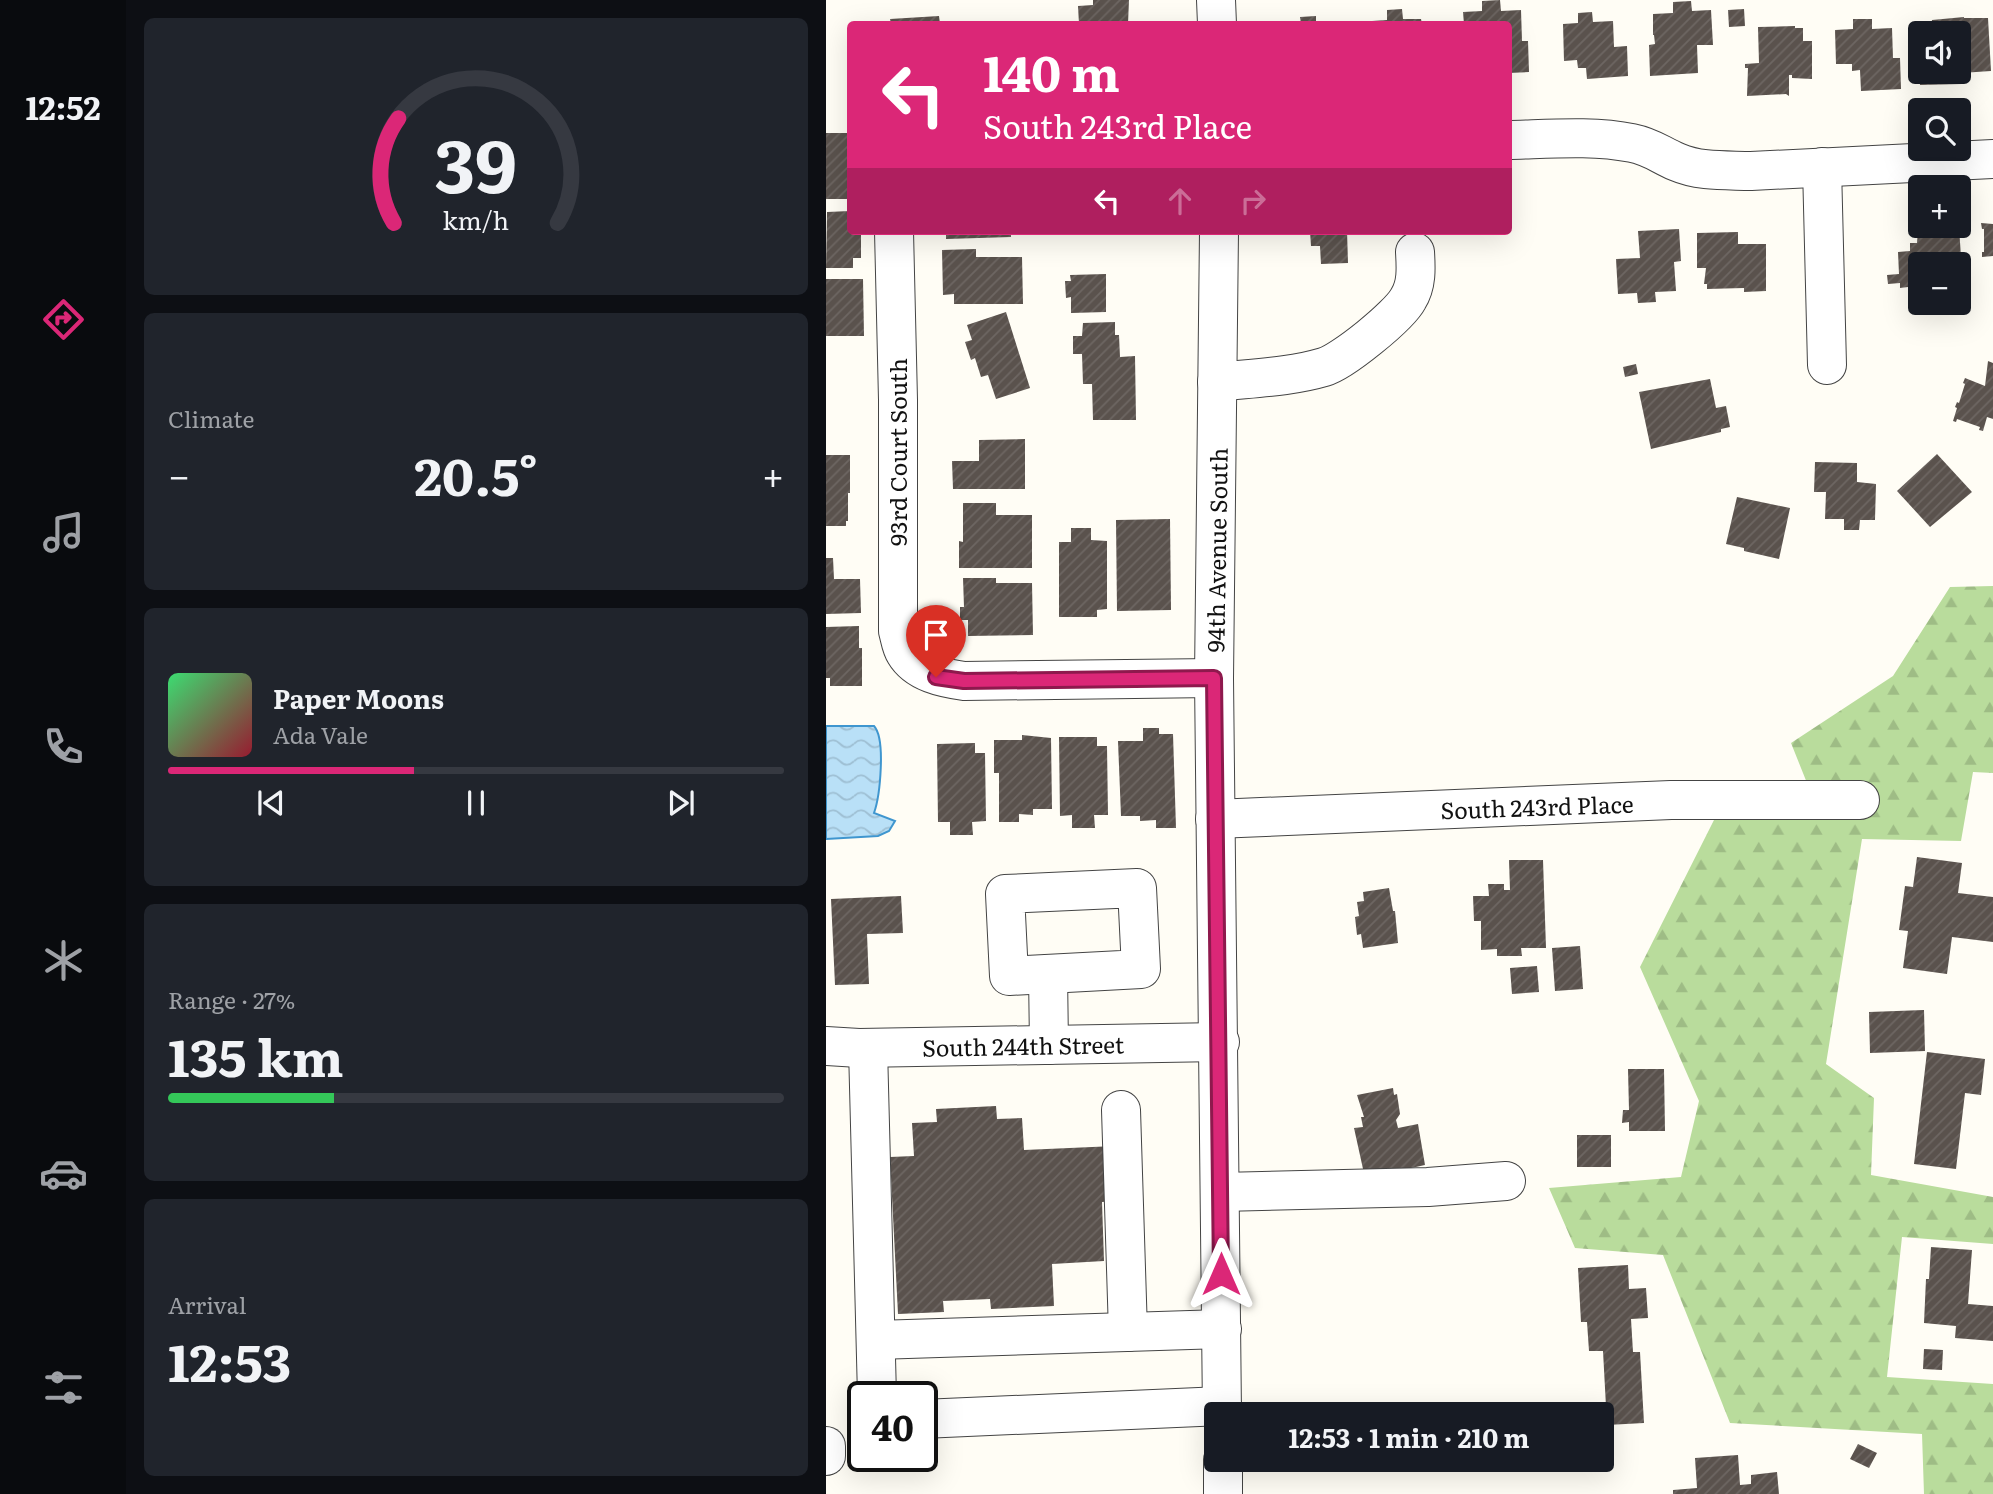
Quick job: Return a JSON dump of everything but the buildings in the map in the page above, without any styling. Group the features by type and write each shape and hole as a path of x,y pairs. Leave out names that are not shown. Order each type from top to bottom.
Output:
{"street":[{"path":"1216,0 1217,21"},
{"path":"1512,140 1630,142 1654,149 1675,161 1707,169 1751,171 1993,159"},
{"path":"1822,167 1827,365"},
{"name":"93rd Court South","path":"894,235 898,400 898,631 905,653 936,677 964,681 1214,678"},
{"name":"94th Avenue South","path":"1219,235 1214,678 1222,1402"},
{"path":"1217,382 1284,376 1328,366 1371,336 1408,300 1417,275 1415,252"},
{"name":"South 243rd Place","path":"1215,819 1671,800 1860,800"},
{"path":"1048,974 1049,1045"},
{"name":"South 244th Street","path":"826,1046 868,1048 1220,1042"},
{"path":"868,1048 877,1381"},
{"path":"1121,1110 1128,1332"},
{"path":"1221,1192 1427,1187 1506,1181"},
{"path":"876,1340 1222,1329"},
{"path":"938,1419 1204,1411"},
{"path":"826,1446 826,1455"},
{"path":"1223,1472 1223,1494"}],"green space":[{"path":"1993,586 1993,773 1973,772 1961,841 1862,839 1826,1064 1874,1098 1871,1175 1993,1197 1993,1244 1902,1237 1887,1377 1993,1384 1993,1494 1924,1494 1922,1434 1730,1423 1663,1255 1575,1248 1549,1188 1681,1177 1699,1101 1640,967 1714,820 1821,818 1791,743 1893,676 1950,587"}],"water":[{"path":"826,726 874,726 878,733 881,755 880,781 874,813 895,821 889,831 878,836 826,839"}],"route":[{"path":"936,677 964,681 1214,678 1221,1274"}]}
